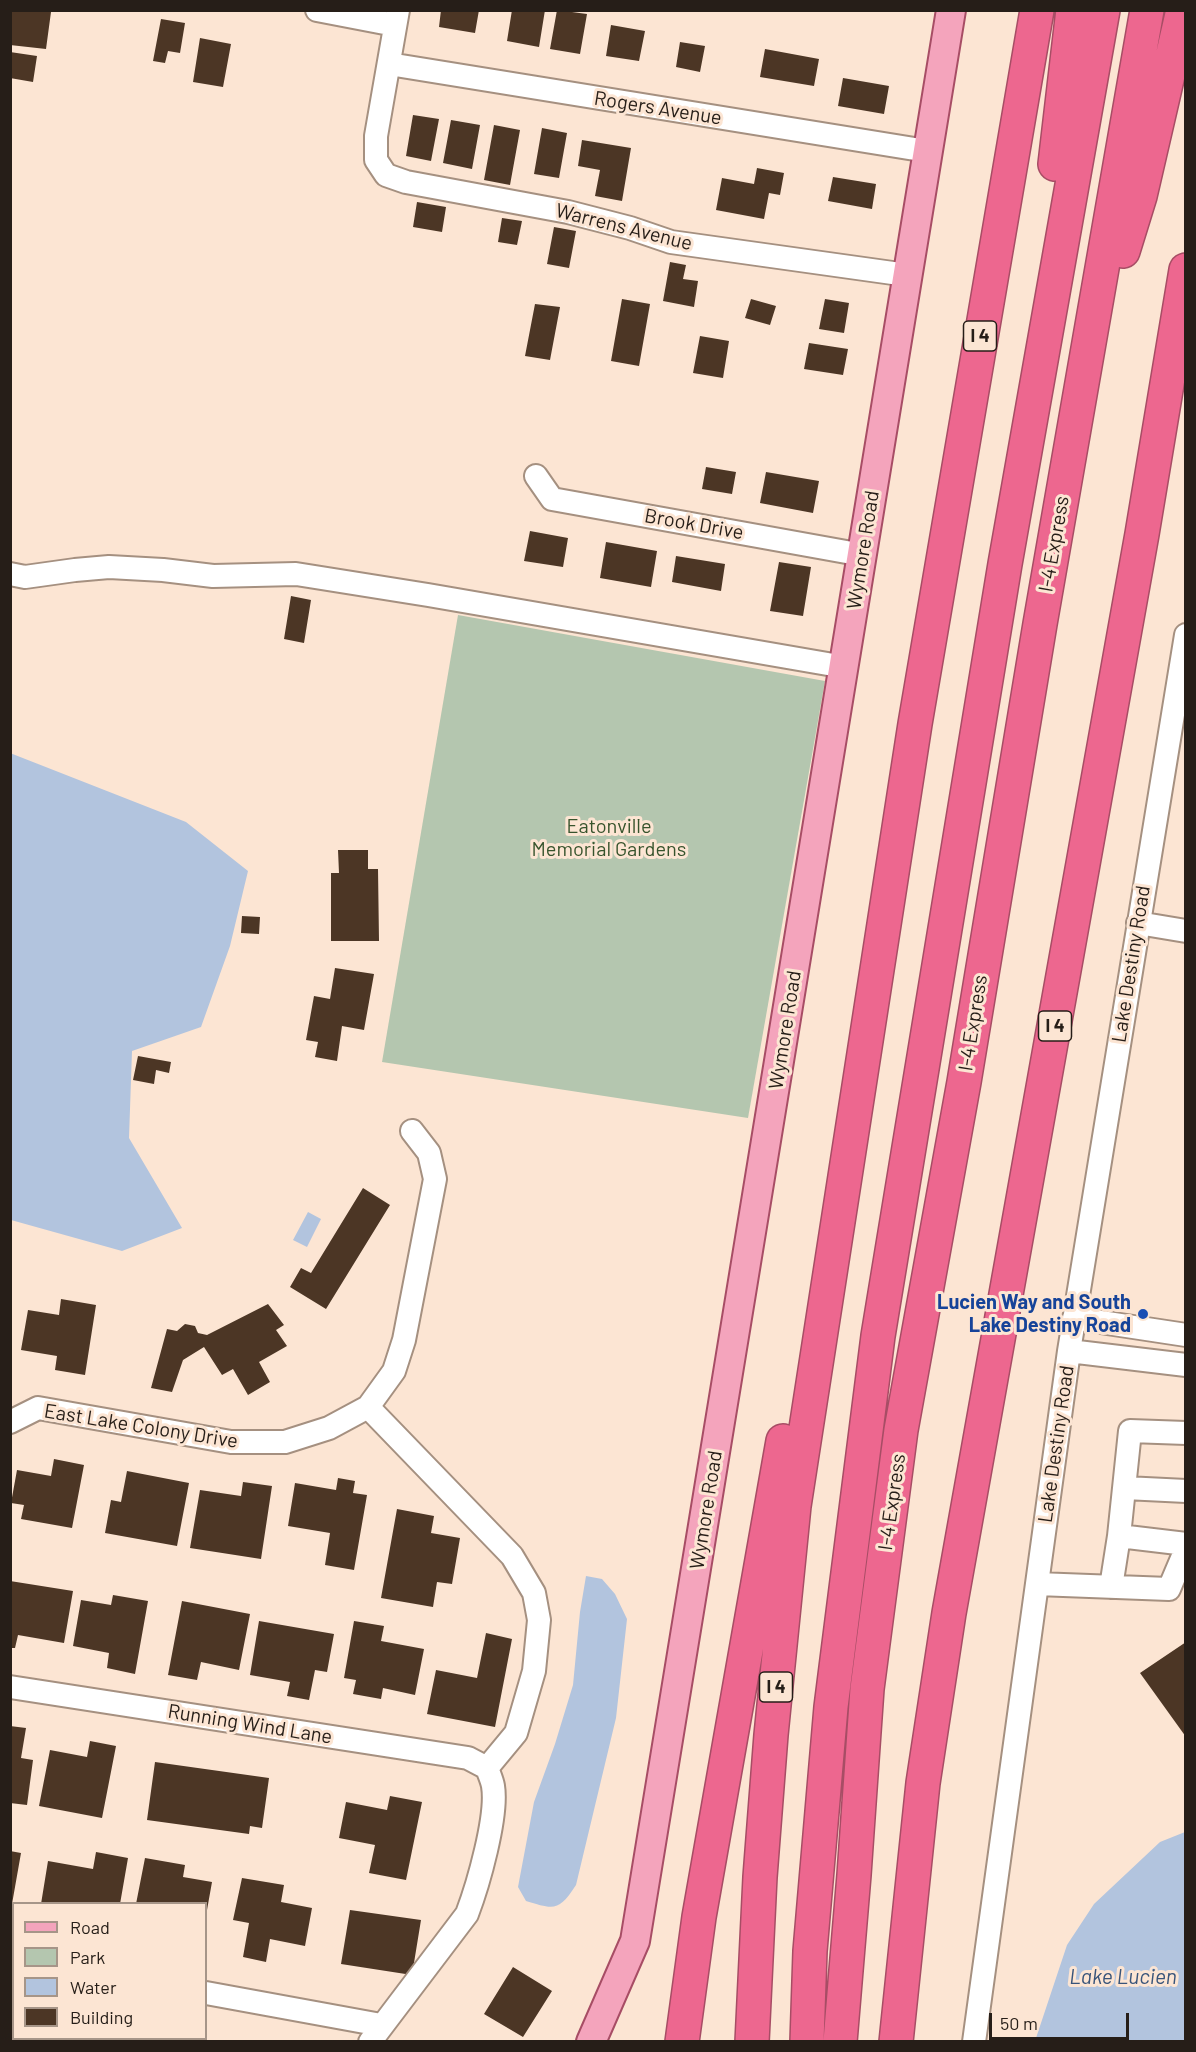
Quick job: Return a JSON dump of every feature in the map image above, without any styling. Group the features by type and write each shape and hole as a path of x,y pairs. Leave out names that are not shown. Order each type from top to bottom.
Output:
{"highway":[{"name":"I 4","path":"752,2042 760,1877 771,1735 794,1506 915,724 1037,10"},
{"path":"1028,439 1026,403 1073,10"},
{"name":"I-4 Express","path":"807,2042 810,1951 831,1707 875,1360 1005,564 1103,10"},
{"name":"I-4 Express","path":"840,2042 867,1689 901,1430 964,1082 1147,10"},
{"path":"1080,394 1140,196 1183,10"},
{"name":"I 4","path":"896,2042 923,1783 949,1613 1130,604 1185,270"},
{"path":"682,2042 699,1917 773,1486 790,1405 820,1335"},
{"path":"917,2042 923,1783"},
{"path":"696,2042 699,1917"}],"main road":[{"name":"Wymore Road","path":"591,2042 635,1941 951,10"}],"street":[{"path":"316,10 397,18"},
{"name":"Warrens Avenue","path":"397,18 376,136 376,160 386,176 406,182 568,212 630,228 671,242 907,275"},
{"name":"Rogers Avenue","path":"388,64 927,151"},
{"name":"Brook Drive","path":"536,476 552,499 863,555"},
{"path":"10,574 25,577 109,567 213,576 296,574 844,667"},
{"name":"Lake Destiny Road","path":"974,2042 1069,1351 1185,635"},
{"path":"1138,923 1185,931"},
{"name":"East Lake Colony Drive","path":"10,1422 38,1408 231,1442 285,1442 328,1428 368,1407 394,1371 404,1340 435,1179 429,1154 412,1131"},
{"path":"1074,1318 1185,1335"},
{"path":"1069,1351 1185,1365"},
{"path":"207,1993 375,2033 467,1914 476,1890 494,1808 493,1786 487,1768 516,1732 534,1671 539,1620 534,1593 512,1556 368,1407"},
{"path":"1111,1587 1125,1488 1130,1431 1185,1433"},
{"path":"1125,1488 1185,1491"},
{"path":"1119,1536 1185,1544"},
{"path":"1037,1584 1111,1587 1177,1585 1185,1550"},
{"name":"Running Wind Lane","path":"10,1687 468,1758 487,1768"}],"green space":[{"name":"Eatonville Memorial Gardens","path":"458,615 825,681 748,1118 382,1062"}],"water":[{"path":"10,753 186,822 248,871 230,946 201,1027 132,1051 129,1138 182,1228 122,1251 11,1220"},
{"path":"308,1212 321,1219 307,1247 293,1240"},
{"path":"586,1576 602,1579 615,1594 627,1619 616,1718 576,1885 565,1900 550,1907 526,1901 518,1887 534,1802 573,1685"},
{"name":"Lake Lucien","path":"1185,1832 1185,2041 1035,2041 1067,1945 1094,1904 1160,1842"}],"building":[{"path":"10,10 51,12 46,49 10,45"},
{"path":"441,10 479,10 475,33 439,27"},
{"path":"512,10 545,10 539,47 507,41"},
{"path":"557,10 587,14 580,54 550,49"},
{"path":"161,19 185,23 180,53 168,51 165,63 153,61"},
{"path":"611,25 645,31 639,61 606,56"},
{"path":"200,38 231,44 223,87 193,82"},
{"path":"680,42 705,46 700,72 676,67"},
{"path":"765,49 819,59 814,86 760,77"},
{"path":"10,52 37,56 33,82 10,78"},
{"path":"843,78 889,86 884,114 838,106"},
{"path":"413,115 439,119 431,161 406,156"},
{"path":"451,120 480,125 472,169 443,163"},
{"path":"494,125 520,130 510,185 484,180"},
{"path":"542,128 567,133 559,178 534,174"},
{"path":"582,140 631,148 622,201 595,196 600,170 578,166"},
{"path":"757,168 784,173 780,195 769,193 764,219 716,210 722,178 754,184"},
{"path":"833,177 876,184 872,209 828,201"},
{"path":"417,202 446,207 442,232 413,227"},
{"path":"502,218 522,221 517,245 498,242"},
{"path":"554,227 576,231 569,268 547,264"},
{"path":"670,262 686,265 683,279 698,281 694,307 663,301"},
{"path":"622,299 650,304 639,366 611,361"},
{"path":"751,299 776,306 770,325 745,318"},
{"path":"825,299 849,303 844,333 819,329"},
{"path":"535,304 560,307 550,360 525,356"},
{"path":"700,336 729,341 723,378 693,373"},
{"path":"809,343 848,349 843,375 804,369"},
{"path":"706,467 736,472 732,494 702,489"},
{"path":"766,472 819,481 813,513 760,503"},
{"path":"530,531 568,538 563,567 524,561"},
{"path":"606,542 657,551 651,587 600,578"},
{"path":"676,556 725,564 721,591 672,582"},
{"path":"779,562 811,567 803,616 770,611"},
{"path":"291,596 311,600 304,643 284,639"},
{"path":"338,850 368,850 368,869 378,869 379,941 331,941 331,873 339,873"},
{"path":"242,916 260,917 259,934 241,933"},
{"path":"335,968 374,974 364,1030 342,1026 337,1061 315,1057 318,1042 306,1040 314,996 330,999"},
{"path":"138,1056 171,1062 169,1073 156,1070 154,1084 133,1080"},
{"path":"363,1188 390,1205 326,1309 290,1287 301,1268 311,1273"},
{"path":"61,1299 96,1305 85,1375 55,1370 57,1356 21,1350 28,1310 59,1315"},
{"path":"268,1304 284,1325 276,1330 287,1346 259,1362 270,1382 248,1395 233,1369 222,1375 204,1347 183,1360 172,1392 151,1388 167,1329 177,1331 185,1324 195,1326 198,1333 207,1335"},
{"path":"54,1459 84,1465 72,1528 21,1519 24,1505 11,1503 17,1470 51,1476"},
{"path":"127,1471 189,1483 177,1546 105,1533 111,1500 121,1502"},
{"path":"338,1478 355,1481 353,1493 367,1495 354,1570 325,1565 330,1533 288,1526 295,1483 336,1490"},
{"path":"243,1482 272,1486 261,1559 190,1548 200,1490 241,1496"},
{"path":"397,1509 434,1516 431,1533 460,1538 452,1584 437,1582 433,1607 381,1598"},
{"path":"10,1581 73,1591 64,1643 18,1635 15,1648 10,1648"},
{"path":"113,1595 148,1601 135,1674 107,1668 109,1653 73,1646 81,1600 111,1605"},
{"path":"182,1601 250,1614 239,1670 201,1662 197,1680 168,1675"},
{"path":"259,1621 334,1634 327,1672 315,1670 309,1700 287,1696 290,1682 250,1675"},
{"path":"354,1621 384,1626 381,1641 424,1649 415,1695 383,1688 381,1699 353,1694 356,1680 344,1678"},
{"path":"486,1633 512,1639 495,1727 427,1714 436,1670 477,1678"},
{"path":"1186,1642 1186,1737 1140,1673"},
{"path":"10,1726 26,1728 21,1758 33,1760 27,1805 10,1803"},
{"path":"90,1741 116,1746 102,1818 39,1806 50,1750 87,1757"},
{"path":"155,1762 269,1778 262,1828 250,1826 249,1834 147,1820"},
{"path":"390,1796 422,1802 406,1880 369,1873 375,1845 339,1838 346,1802 387,1810"},
{"path":"10,1851 21,1853 12,1904 10,1904"},
{"path":"96,1852 128,1858 120,1902 41,1902 48,1861 93,1869"},
{"path":"145,1858 185,1865 183,1877 212,1882 207,1910 207,1902 136,1902"},
{"path":"242,1878 284,1885 281,1902 312,1908 305,1946 270,1939 266,1962 243,1957 249,1923 233,1920"},
{"path":"350,1910 421,1920 412,1975 341,1964"},
{"path":"513,1967 552,1991 523,2037 484,2014"},
{"path":"18,2040 92,2040 92,2042 17,2042"},
{"path":"122,2040 194,2040 194,2042 121,2042"}],"place":[{"name":"Lucien Way and South Lake Destiny Road","path":"1143,1314"}]}
